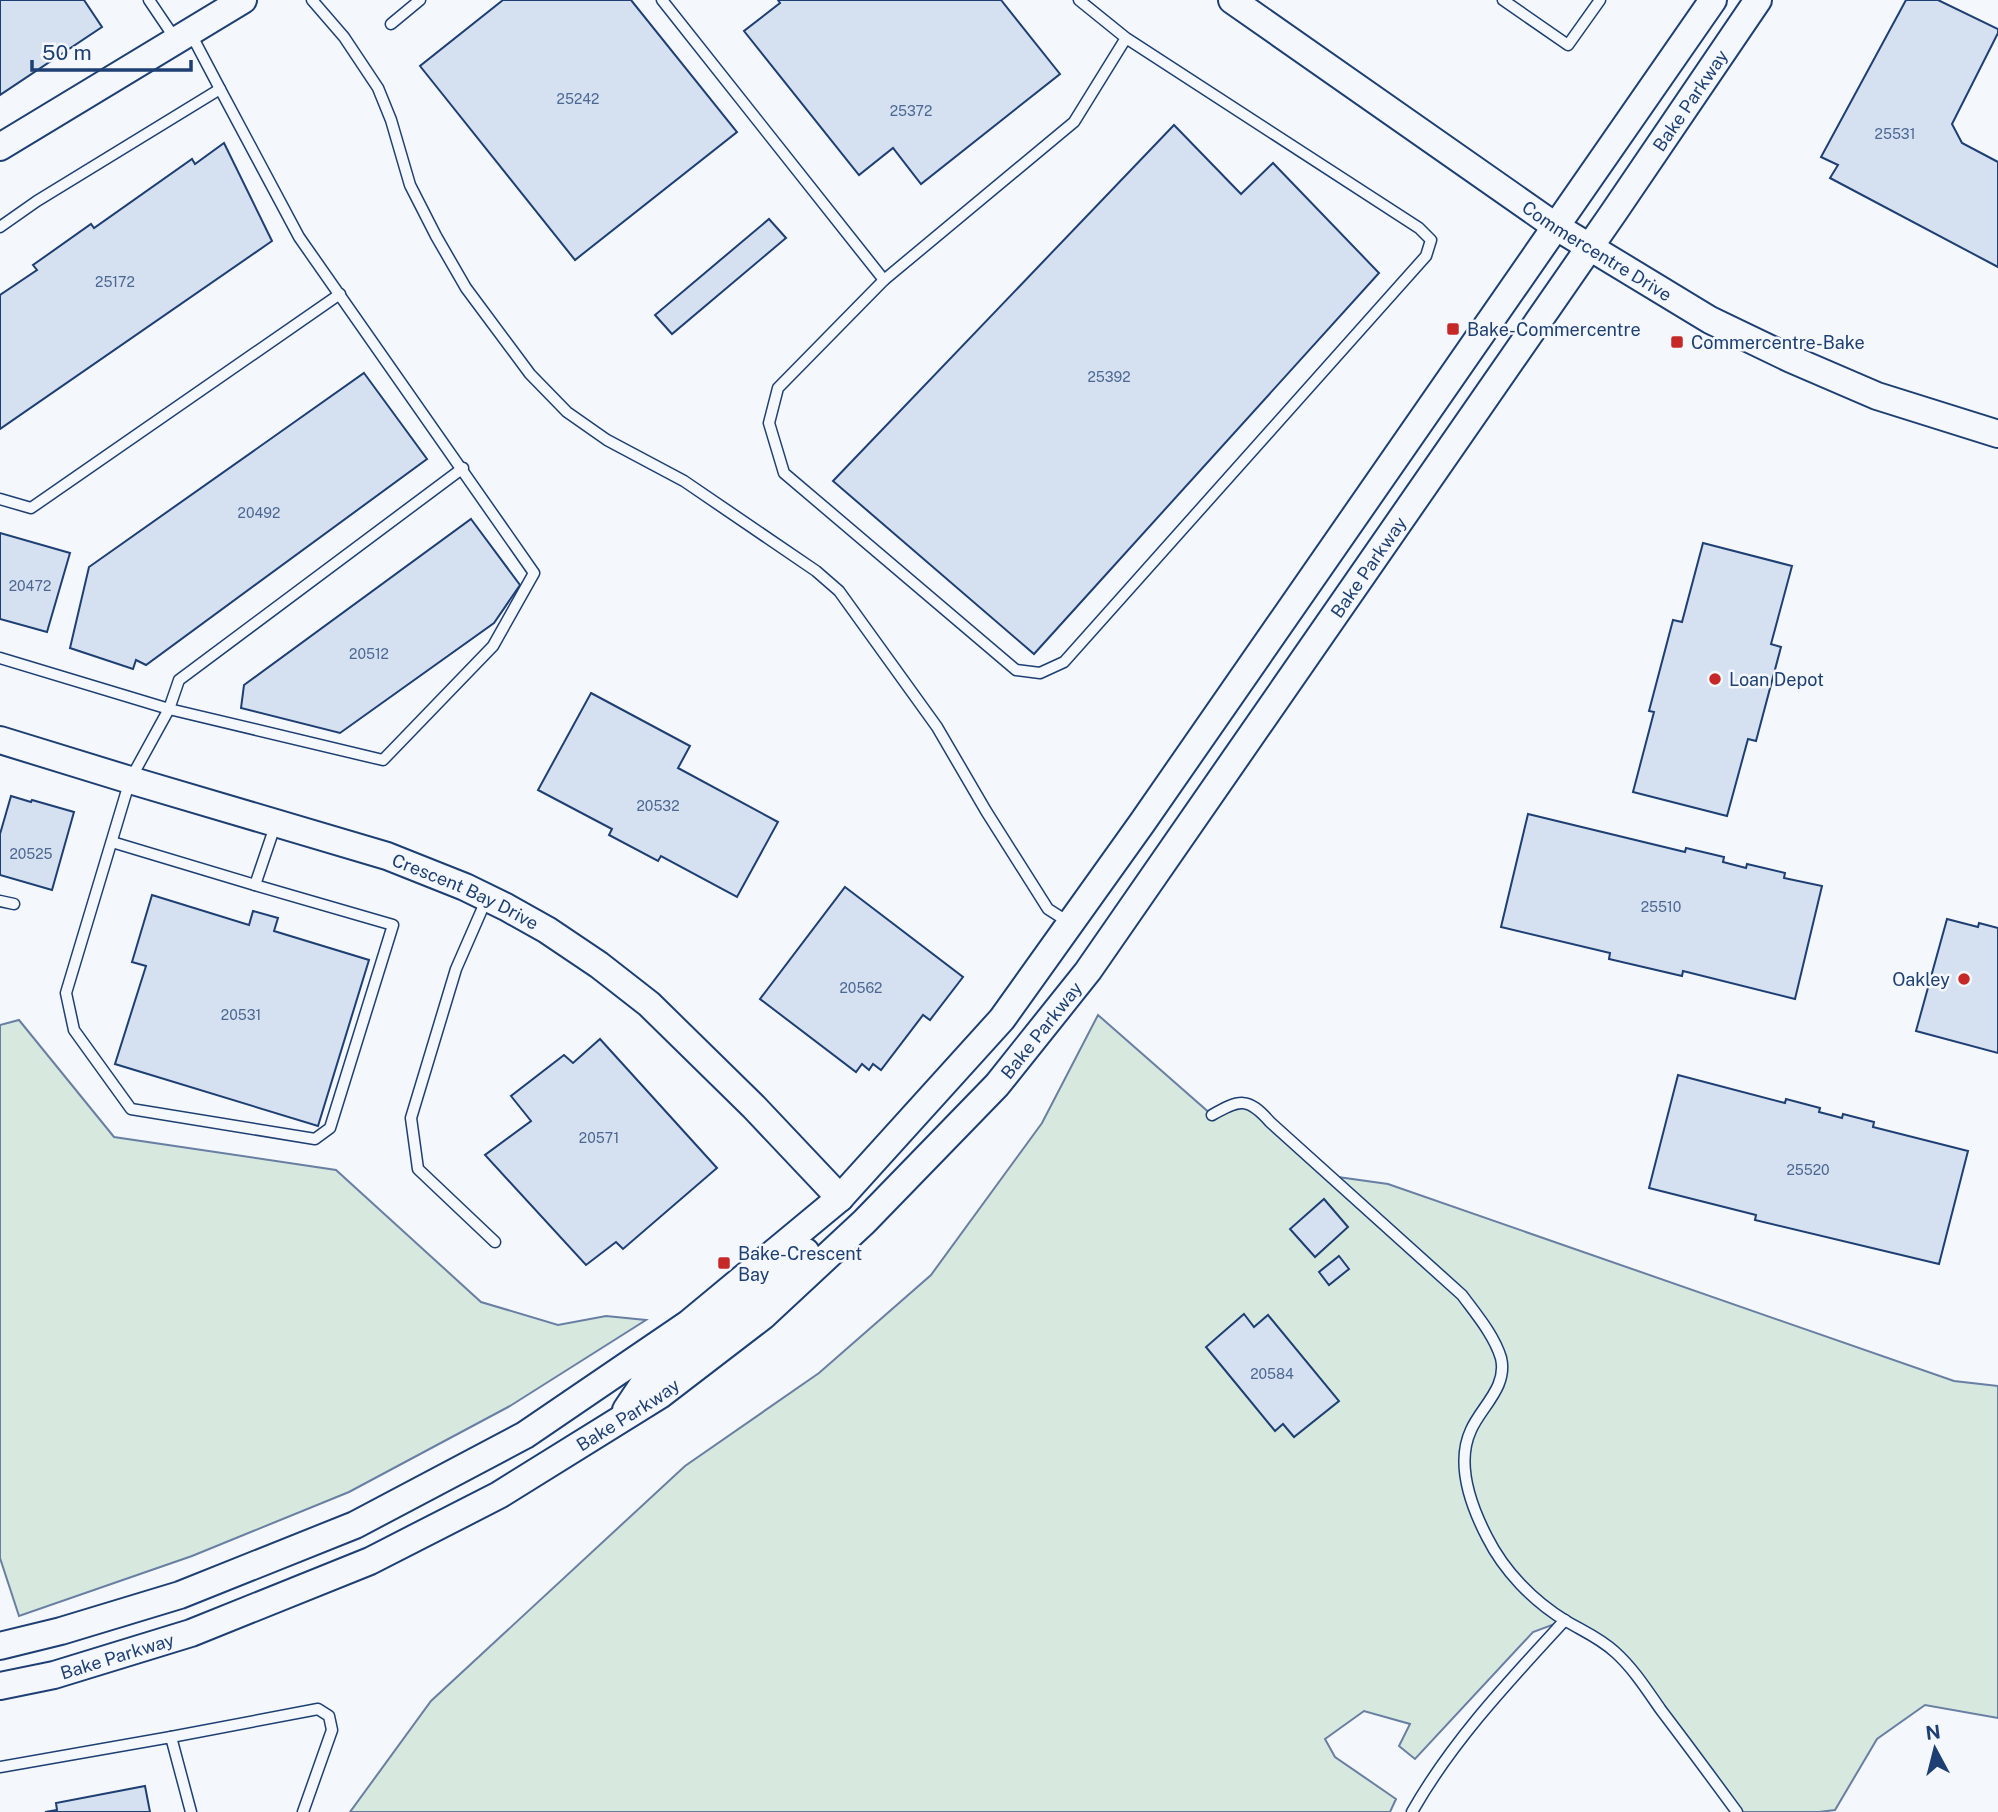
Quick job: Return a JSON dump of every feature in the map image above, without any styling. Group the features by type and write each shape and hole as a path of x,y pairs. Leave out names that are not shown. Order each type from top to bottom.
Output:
{"main road":[{"path":"0,147 243,0"},
{"name":"Commercentre Drive","path":"1232,0 1555,226 1710,320 1877,396 1998,434"},
{"path":"0,1646 61,1631 180,1595 355,1525 513,1442 688,1324 840,1198 1002,1019 1142,824 1713,0"},
{"name":"Bake Parkway","path":"0,1686 54,1675 191,1633 370,1561 499,1495 660,1395 763,1316 864,1222 997,1085 1102,951 1758,0"},
{"name":"Crescent Bay Drive","path":"0,740 387,856 487,898 547,930 599,965 649,1004 754,1107 840,1198"},
{"path":"619,1420 648,1377 738,1311 813,1247 842,1209 840,1198"}],"lane":[{"path":"0,659 169,709 383,760 493,646 534,573 299,237 220,89 183,36 149,0"},
{"path":"312,0 344,37 378,88 391,120 410,185 436,236 466,288 530,374 567,412 607,440 684,481 816,571 839,591 937,727 1048,909 1070,924"},
{"path":"391,24 420,0"},
{"path":"662,0 884,280"},
{"path":"1079,0 1126,38 1419,229 1431,240 1426,256 1064,662 1040,673 1016,670 784,473 769,423 778,388 884,280 1074,121 1126,38"},
{"path":"1503,0 1568,44 1600,0"},
{"path":"0,227 37,201 220,89"},
{"path":"0,499 30,509 340,295"},
{"path":"112,842 393,925 330,1128 315,1139 131,1109 74,1030 66,993 130,780 169,709 180,680 463,468"},
{"path":"255,886 276,823"},
{"path":"487,898 456,969 411,1118 418,1170 495,1242"},
{"path":"0,901 14,904"},
{"path":"1212,1115 1238,1103 1258,1108 1270,1122 1462,1295 1493,1340 1501,1360 1500,1381 1471,1429 1465,1448 1465,1473 1471,1502 1488,1539 1502,1562 1528,1592 1565,1620 1596,1636 1627,1663 1737,1812"},
{"path":"1412,1812 1432,1777 1504,1687 1565,1620"},
{"path":"0,1766 318,1709 329,1716 331,1730 303,1812"},
{"path":"171,1737 191,1812"}],"shaded area":[{"path":"1098,1015 1212,1115 1238,1103 1258,1108 1331,1176 1388,1184 1954,1381 1998,1386 1998,1718 1925,1705 1877,1739 1835,1810 1737,1812 1627,1663 1565,1620 1533,1632 1415,1759 1399,1746 1410,1724 1364,1711 1325,1739 1335,1757 1396,1799 1390,1812 350,1812 431,1701 685,1466 819,1373 931,1275 1042,1123"},
{"path":"19,1020 114,1137 336,1170 481,1302 558,1325 606,1316 646,1320 510,1406 349,1492 192,1556 19,1616 0,1558 0,1025"}],"building":[{"path":"0,0 84,0 102,27 0,95"},
{"path":"503,0 631,0 737,132 575,260 420,66"},
{"path":"778,0 1001,0 1060,74 921,184 893,148 859,175 744,31 780,3"},
{"path":"1906,0 1938,0 1998,29 1952,124 1962,143 1998,162 1998,267 1830,178 1838,165 1821,157"},
{"path":"1174,125 1241,194 1273,163 1379,273 1034,654 833,481"},
{"path":"224,143 272,241 0,429 0,295 37,270 33,265 91,224 94,228 192,159 195,164"},
{"path":"769,219 786,238 672,334 655,315"},
{"path":"364,373 427,459 146,665 136,660 133,669 70,648 89,567"},
{"path":"471,519 520,585 494,623 340,733 241,708 244,685"},
{"path":"0,533 70,553 47,632 0,619"},
{"name":"Loan Depot","path":"1703,543 1792,566 1771,644 1781,647 1756,741 1748,739 1727,816 1633,792 1654,712 1649,711 1673,620 1682,622"},
{"path":"591,693 690,746 678,768 778,822 737,897 661,856 658,861 609,835 612,829 538,790"},
{"path":"11,796 74,812 52,890 0,875 0,834"},
{"path":"1528,814 1685,852 1686,848 1724,857 1723,862 1746,868 1747,864 1785,873 1784,878 1822,886 1795,999 1683,971 1682,976 1609,959 1610,953 1501,927"},
{"path":"845,887 963,977 930,1020 923,1015 881,1070 873,1064 869,1070 862,1064 856,1072 760,999"},
{"path":"152,895 249,925 253,911 278,918 274,931 369,960 318,1126 115,1064 146,966 132,962"},
{"name":"Oakley","path":"1947,919 1978,927 1979,923 1998,928 1998,1053 1916,1031"},
{"path":"600,1039 717,1168 623,1249 616,1242 586,1265 485,1155 531,1121 511,1096 564,1055 573,1063"},
{"path":"1678,1075 1785,1103 1786,1099 1820,1108 1819,1112 1842,1118 1843,1114 1874,1122 1873,1127 1968,1151 1939,1264 1755,1220 1756,1215 1649,1188"},
{"path":"1324,1199 1348,1227 1315,1257 1290,1229"},
{"path":"1339,1256 1349,1269 1329,1285 1319,1272"},
{"path":"1244,1314 1254,1327 1268,1315 1339,1401 1294,1437 1283,1424 1275,1431 1206,1347"},
{"path":"145,1786 150,1812 45,1812 57,1810 56,1803"}],"place":[{"name":"Bake-Commercentre","path":"1453,329"},
{"name":"Commercentre-Bake","path":"1677,342"},
{"name":"Loan Depot","path":"1715,679"},
{"name":"Oakley","path":"1964,979"},
{"name":"Bake-Crescent Bay","path":"724,1263"}]}
